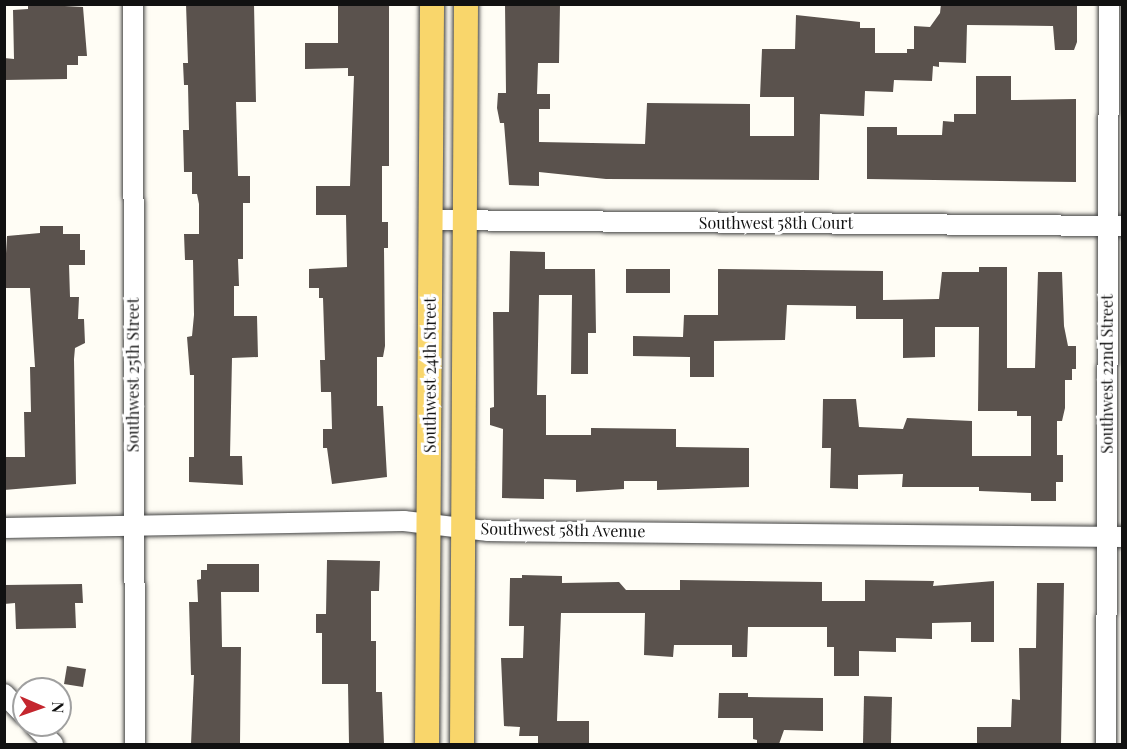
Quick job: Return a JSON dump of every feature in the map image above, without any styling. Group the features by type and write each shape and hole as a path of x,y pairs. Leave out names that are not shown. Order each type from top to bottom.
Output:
{"main road":[{"name":"Southwest 24th Street","path":"427,744 432,4"},
{"path":"462,744 466,4"}],"street":[{"name":"Southwest 25th Street","path":"133,4 135,744"},
{"name":"Southwest 22nd Street","path":"1106,744 1115,536 1115,226 1109,4"},
{"name":"Southwest 58th Court","path":"430,220 1115,226"},
{"name":"Southwest 58th Avenue","path":"4,528 429,523 488,531 1115,536"}],"building":[{"path":"28,4 83,7 87,56 78,56 78,65 67,65 67,79 4,80 4,58 14,59 13,10 28,9"},
{"path":"186,4 254,4 256,102 236,102 238,176 250,176 250,203 243,203 243,259 238,259 239,286 234,286 234,316 257,316 258,357 232,358 230,456 242,456 243,485 189,482 189,457 194,457 194,375 190,375 187,337 192,336 194,315 193,260 185,260 184,234 199,234 199,204 197,194 192,194 192,172 184,172 183,130 189,130 188,85 184,85 183,63 188,63"},
{"path":"338,4 389,6 389,166 382,166 382,222 388,222 388,248 384,248 385,346 383,357 377,357 377,406 383,406 387,477 332,484 327,448 323,448 323,429 332,429 331,392 321,392 320,360 325,360 323,298 319,298 319,288 309,288 309,269 347,267 346,215 316,215 316,186 350,186 354,76 348,76 348,68 305,69 305,43 338,43"},
{"path":"505,4 560,4 559,63 538,63 537,94 550,94 550,109 539,109 539,142 645,144 647,103 750,104 750,136 794,136 794,97 760,97 762,49 795,49 796,15 860,22 860,28 875,28 875,53 907,53 907,49 914,49 914,26 930,27 940,13 941,4 1077,4 1077,42 1074,50 1055,50 1053,26 967,25 966,63 939,62 939,67 933,66 932,81 894,80 893,92 865,91 864,116 820,114 819,180 606,179 539,172 539,186 509,185 504,123 500,123 497,108 498,93 506,93"},
{"path":"976,76 1011,76 1011,100 1076,99 1076,182 867,179 867,127 897,127 897,135 942,135 943,121 954,122 954,114 976,114"},
{"path":"40,226 63,226 63,234 80,234 80,250 85,250 85,265 69,265 70,297 79,297 78,319 84,319 85,343 75,348 74,359 76,484 4,490 4,457 25,457 24,412 31,412 30,367 35,367 30,288 4,288 7,236 40,233"},
{"path":"510,251 545,252 545,269 595,269 596,333 588,333 588,374 571,374 572,295 539,295 537,395 546,395 546,435 591,435 591,428 676,429 676,447 749,448 749,487 657,490 657,481 624,481 624,489 576,492 576,480 544,479 544,499 502,498 503,429 490,425 490,408 494,407 493,312 509,312"},
{"path":"979,267 1007,267 1007,368 1035,368 1038,272 1062,272 1064,326 1068,346 1076,346 1076,369 1072,369 1072,380 1065,380 1065,408 1062,421 1057,421 1057,455 1063,455 1063,482 1056,482 1056,501 1031,501 1031,493 979,491 979,487 902,487 903,474 858,475 858,489 830,488 831,448 822,448 823,399 856,399 859,427 903,429 907,418 972,421 972,456 1031,456 1031,416 1017,416 1017,411 978,411 979,327 935,327 935,357 903,358 903,319 856,319 856,306 787,305 785,340 714,341 714,377 690,377 690,357 633,356 633,336 683,337 684,315 718,315 718,269 883,271 883,300 939,299 942,272 979,272"},
{"path":"626,269 670,269 670,293 626,293"},
{"path":"327,560 380,561 379,591 371,591 371,641 376,641 376,692 382,692 384,744 349,744 348,684 322,684 322,633 316,633 316,614 326,614"},
{"path":"207,564 259,564 259,592 221,592 222,647 241,647 240,744 191,744 194,675 191,675 189,602 198,602 197,580 201,579 201,570 207,570"},
{"path":"522,575 562,576 562,583 619,582 626,590 680,590 680,580 822,582 822,601 865,601 865,580 934,581 933,586 994,581 994,642 971,642 971,622 932,623 932,639 896,638 896,652 859,651 859,676 834,676 834,647 827,647 827,627 748,627 747,657 732,657 732,645 674,645 673,657 644,655 645,613 561,613 557,721 589,721 589,744 538,744 538,736 519,736 520,727 504,726 501,658 523,658 524,626 509,626 510,578 522,578"},
{"path":"1037,583 1064,583 1061,744 977,744 977,727 1011,727 1012,699 1020,700 1019,648 1036,648"},
{"path":"82,584 83,603 75,603 76,628 16,629 15,603 4,604 4,585"},
{"path":"67,666 86,669 83,687 72,685 72,677 65,677"},
{"path":"719,693 748,693 748,697 823,698 823,731 784,730 779,744 757,744 757,740 753,739 753,718 718,718"},
{"path":"864,696 892,697 891,743 863,743"}]}
